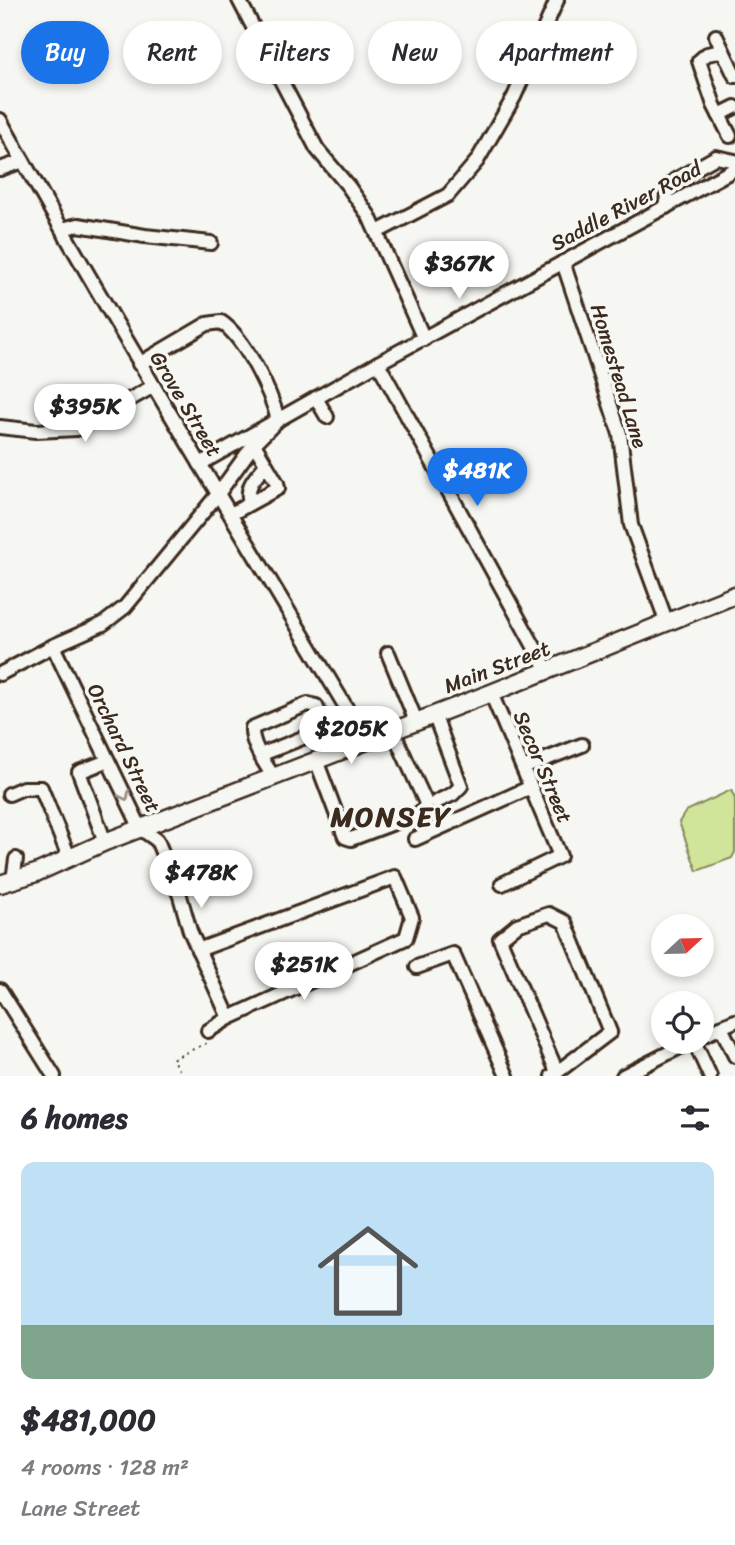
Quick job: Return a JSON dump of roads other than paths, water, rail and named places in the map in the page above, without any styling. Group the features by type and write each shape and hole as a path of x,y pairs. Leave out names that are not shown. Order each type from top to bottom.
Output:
{"main road":[{"name":"Main Street","path":"7,882 735,595"}],"street":[{"path":"239,0 317,149 369,216 424,339"},
{"path":"377,232 448,195 477,161 514,97 557,0"},
{"path":"716,37 735,76"},
{"path":"723,51 707,54 699,61 719,115 730,136"},
{"path":"719,115 735,107"},
{"name":"Grove Street","path":"0,120 152,387 366,741"},
{"path":"666,207 667,192 675,180 716,157 735,160"},
{"path":"0,169 23,161"},
{"name":"Saddle River Road","path":"200,464 378,363 735,169"},
{"path":"62,229 78,225 211,243"},
{"name":"Homestead Lane","path":"564,262 620,434 631,525 667,623"},
{"path":"139,364 207,324 222,322 233,330 272,398 278,420"},
{"path":"378,363 547,670"},
{"path":"0,427 36,431 77,429 152,387"},
{"path":"316,398 327,417"},
{"name":"Saddle River Road","path":"0,674 52,646 103,624 125,607 218,494 254,444 278,420"},
{"path":"231,514 278,488 254,444"},
{"path":"250,503 247,492 266,465"},
{"name":"Orchard Street","path":"52,646 141,829 157,840 180,896 190,931 229,1018"},
{"path":"388,653 416,721"},
{"name":"Secor Street","path":"491,693 560,856 502,884"},
{"path":"260,755 320,731 324,724 316,706 308,704 252,728 251,733 260,755 272,776"},
{"path":"434,714 461,786 453,794 436,802"},
{"path":"316,760 345,837 351,839 423,812 426,803 393,731"},
{"path":"523,768 582,745"},
{"path":"105,842 79,772 107,761"},
{"path":"415,839 531,787"},
{"path":"9,794 23,788 41,788 69,857"},
{"path":"7,882 16,859"},
{"path":"198,950 395,877 412,916 406,938 229,1018 208,1037"},
{"path":"549,914 565,922 610,1032 554,1074 500,939 517,925 549,914"},
{"path":"417,967 453,954 507,1076"},
{"path":"0,990 54,1076"},
{"path":"714,1030 735,1021"},
{"path":"721,1027 735,1056"},
{"path":"623,1076 667,1054"},
{"path":"699,1054 710,1076"}],"district":[{"name":"MONSEY","path":"391,816"}]}
